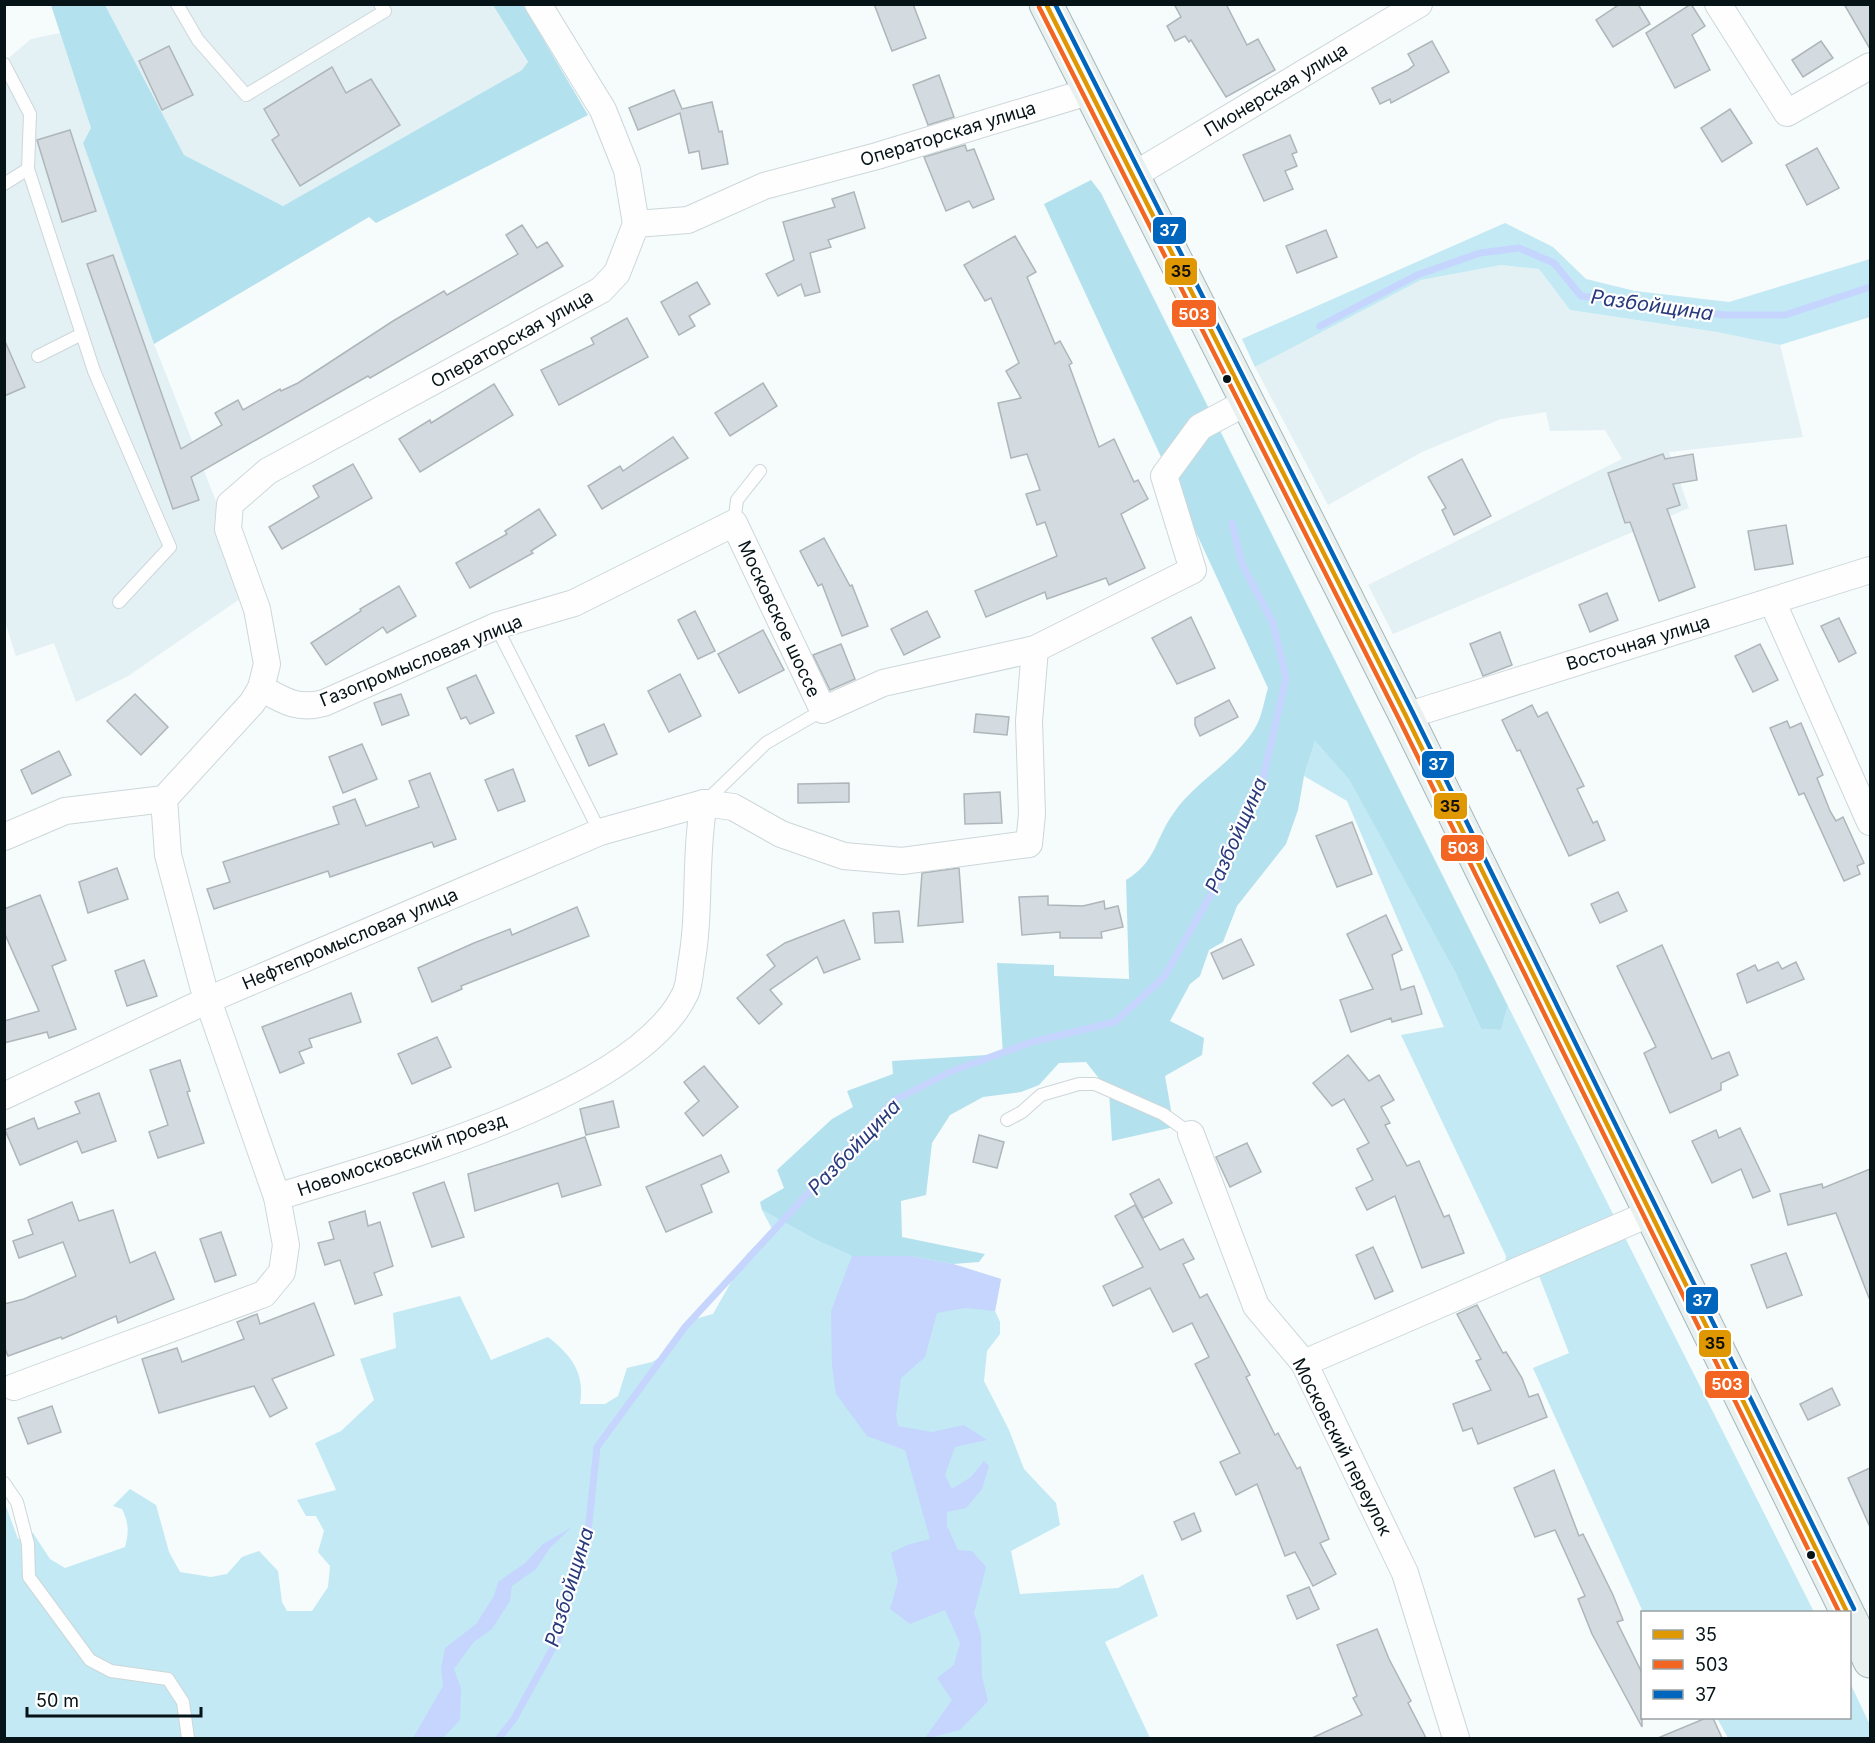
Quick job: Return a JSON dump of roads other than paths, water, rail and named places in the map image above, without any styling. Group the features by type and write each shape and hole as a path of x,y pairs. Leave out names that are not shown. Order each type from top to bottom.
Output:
{"main road":[{"path":"1046,4 1406,716 1847,1611"},
{"path":"1851,1620 1870,1661"}],"street":[{"path":"538,4 603,110 627,170 636,224"},
{"name":"Пионерская улица","path":"1134,175 1419,4"},
{"path":"1718,4 1787,113 1870,66"},
{"name":"Операторская улица","path":"261,688 267,664 259,620 228,529 230,504 268,471 601,290 617,273 636,224 688,220 764,186 877,156 1091,91"},
{"name":"Московское шоссе","path":"734,523 823,710 883,683 1035,649 1193,570 1164,476 1200,427 1247,402"},
{"name":"Газопромысловая улица","path":"261,688 288,703 308,707 324,703 496,626 574,603 663,561 699,538 734,523"},
{"name":"Восточная улица","path":"1406,716 1870,570"},
{"path":"1772,601 1870,822"},
{"path":"704,803 733,807 781,834 844,856 902,861 1029,844 1032,814 1029,721 1035,649"},
{"path":"4,837 65,811 164,799 252,703 261,688"},
{"path":"164,799 168,855 208,1000 277,1197"},
{"name":"Нефтепромысловая улица","path":"4,1096 208,1000 600,832 704,803"},
{"name":"Новомосковский проезд","path":"9,1390 264,1294 282,1272 286,1245 277,1197 429,1149 537,1107 637,1050 667,1023 687,991 696,940 698,837 704,803"},
{"name":"Московский переулок","path":"1191,1134 1256,1306 1304,1363 1405,1573 1456,1738"},
{"path":"1304,1363 1651,1213"}],"lane":[{"path":"177,4 198,40 246,96 385,11 380,4"},
{"path":"4,64 30,114 28,170 94,371 170,547 119,602"},
{"path":"4,184 28,170"},
{"path":"38,356 82,334"},
{"path":"734,523 737,500 760,471"},
{"path":"496,626 600,832"},
{"path":"704,803 766,743 823,710"},
{"path":"1007,1120 1022,1112 1041,1095 1079,1084 1095,1084 1163,1114 1191,1134"},
{"path":"4,1483 16,1502 28,1544 29,1577 90,1660 111,1671 168,1679 183,1702 188,1738"}],"waterway":[{"name":"Разбойщина","path":"1320,326 1417,275 1480,253 1519,248 1554,263 1581,296 1724,315 1785,315 1870,287"},
{"name":"Разбойщина","path":"499,1738 514,1719 559,1637 588,1532 597,1447 685,1327 893,1101 952,1071 1032,1042 1115,1022 1164,977 1218,882 1261,787 1286,678 1273,623 1242,564 1232,523"}]}
